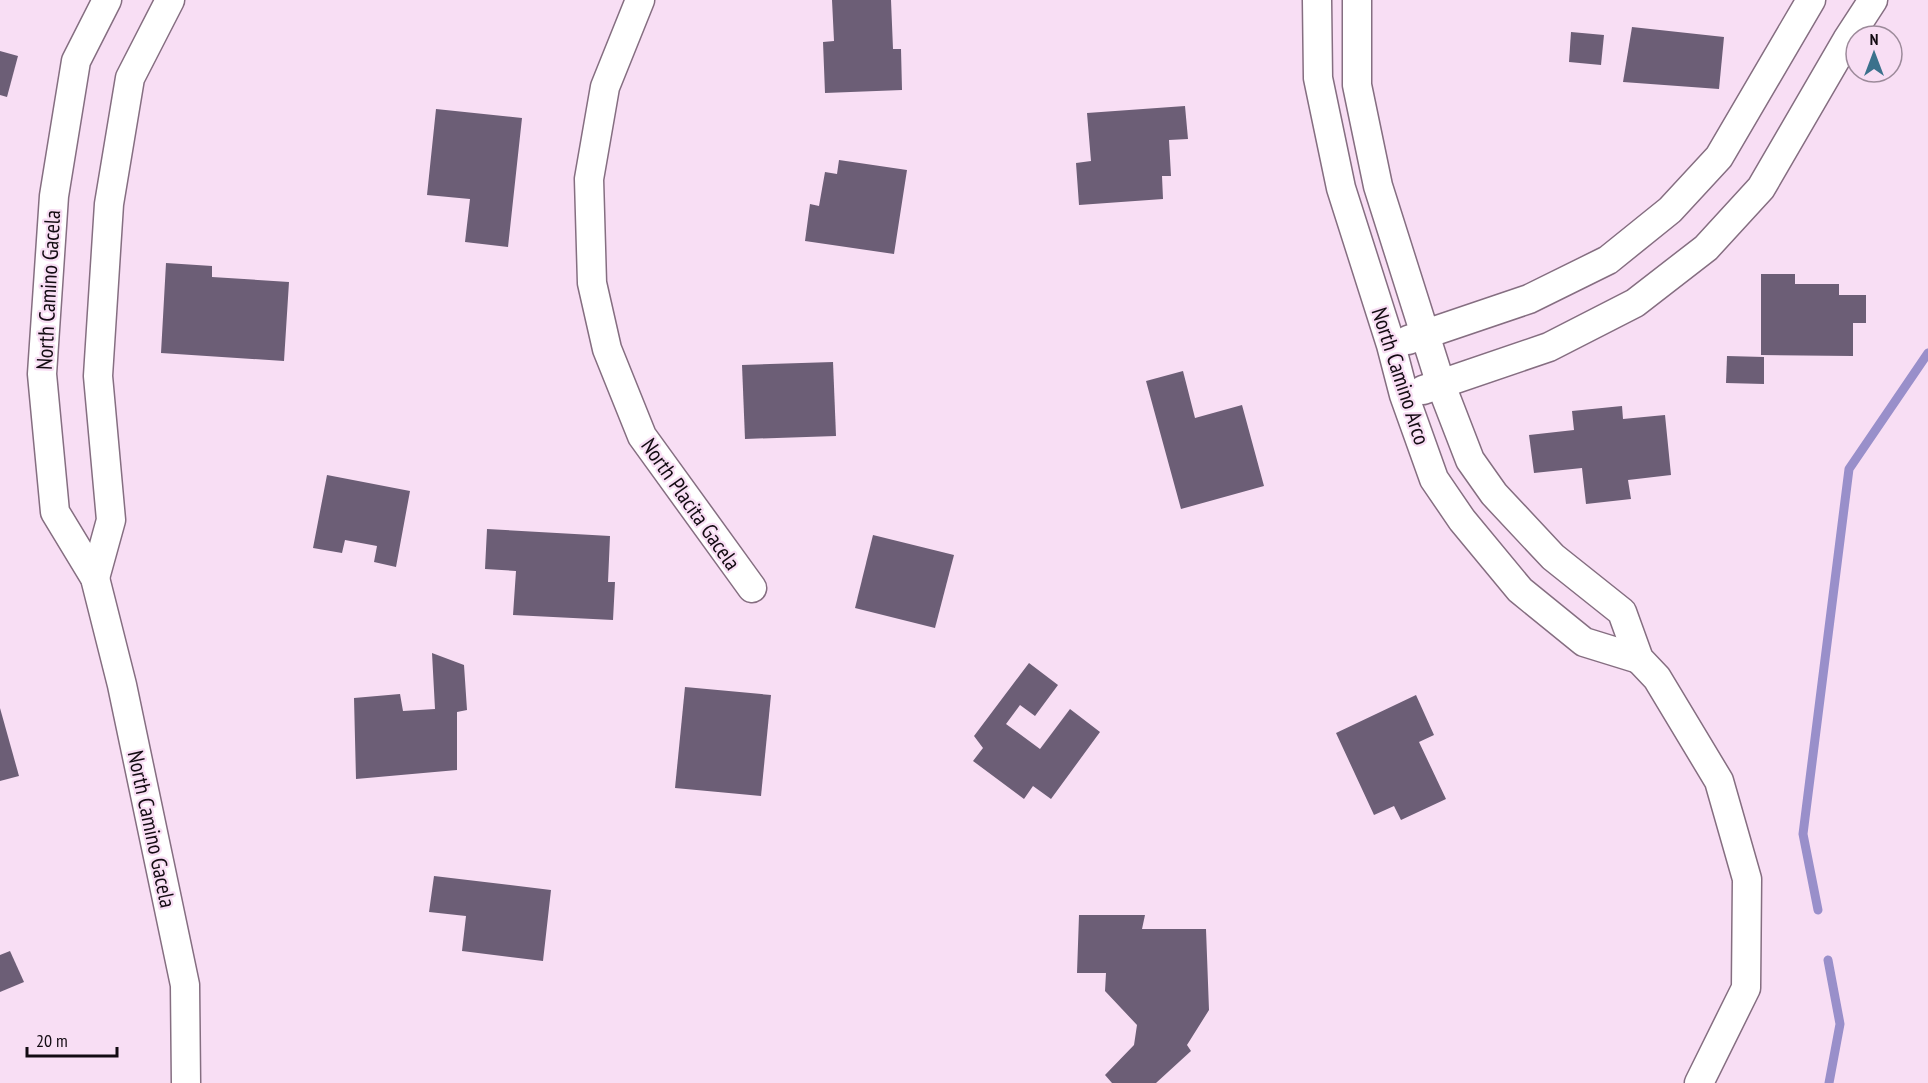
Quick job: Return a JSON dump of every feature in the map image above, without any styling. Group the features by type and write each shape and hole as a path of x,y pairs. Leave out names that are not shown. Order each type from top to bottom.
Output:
{"street":[{"name":"North Camino Gacela","path":"107,0 76,61 54,196 42,374 55,512 95,578 126,702 185,985 186,1083"},
{"name":"North Camino Gacela","path":"95,578 111,520 98,376 109,204 130,78 170,0"},
{"name":"North Placita Gacela","path":"640,0 605,87 590,179 592,284 607,349 642,436 752,588"},
{"name":"North Camino Arco","path":"1317,0 1318,78 1341,188 1391,345 1404,394 1434,479 1462,520 1520,590 1584,642 1639,659"},
{"name":"North Camino Arco","path":"1358,0 1357,85 1378,186 1440,385 1470,460 1494,494 1553,557 1622,612 1639,659 1657,678 1719,781 1748,879 1746,988 1699,1083"},
{"path":"1391,345 1425,336 1528,299 1608,260 1671,210 1719,157 1811,0"},
{"path":"1404,394 1440,385 1549,346 1635,303 1706,248 1761,188 1847,40 1873,0"}],"building":[{"path":"832,0 891,0 893,49 901,49 902,90 825,93 823,42 834,41"},
{"path":"1632,27 1724,37 1719,89 1623,82"},
{"path":"1571,32 1604,35 1601,65 1569,62"},
{"path":"0,51 18,56 7,97 0,95"},
{"path":"1185,106 1188,139 1169,140 1171,176 1162,176 1163,199 1079,205 1076,163 1091,161 1087,113"},
{"path":"436,109 522,118 508,247 465,242 470,199 427,195"},
{"path":"839,160 907,170 894,254 805,241 810,204 819,206 825,172 837,174"},
{"path":"166,263 212,266 212,277 289,282 284,361 161,353"},
{"path":"1761,274 1795,274 1795,284 1839,284 1839,295 1866,295 1866,323 1853,323 1853,356 1761,355"},
{"path":"1727,356 1764,357 1764,384 1726,383"},
{"path":"833,362 836,436 745,439 742,365"},
{"path":"1183,371 1195,418 1242,405 1264,486 1181,509 1146,381"},
{"path":"1622,406 1623,419 1665,415 1671,475 1628,480 1631,499 1586,504 1582,468 1534,473 1529,435 1574,430 1572,411"},
{"path":"327,475 410,491 396,567 374,562 377,546 345,540 342,553 313,548"},
{"path":"487,529 610,536 608,582 615,582 613,620 513,615 516,571 485,569"},
{"path":"873,535 954,555 935,628 855,608"},
{"path":"432,653 464,665 467,710 457,712 457,770 356,779 354,698 400,694 403,711 435,709"},
{"path":"1029,663 1058,685 1035,716 1020,705 1006,724 1040,749 1070,709 1100,732 1051,799 1033,786 1024,799 973,761 983,748 974,736"},
{"path":"685,687 771,695 761,796 675,788"},
{"path":"1416,695 1434,735 1419,742 1446,799 1401,820 1394,806 1374,815 1336,733"},
{"path":"0,708 19,776 0,781"},
{"path":"434,876 551,890 543,961 462,951 466,916 429,912"},
{"path":"1079,915 1145,915 1142,929 1206,929 1209,1010 1187,1045 1191,1051 1156,1083 1112,1083 1105,1075 1134,1045 1137,1025 1105,991 1106,973 1077,973"},
{"path":"10,951 24,982 0,992 0,955"}],"waterway":[{"path":"1818,910 1803,834 1849,469 1928,353"},
{"path":"1828,960 1840,1024 1829,1083"}]}
